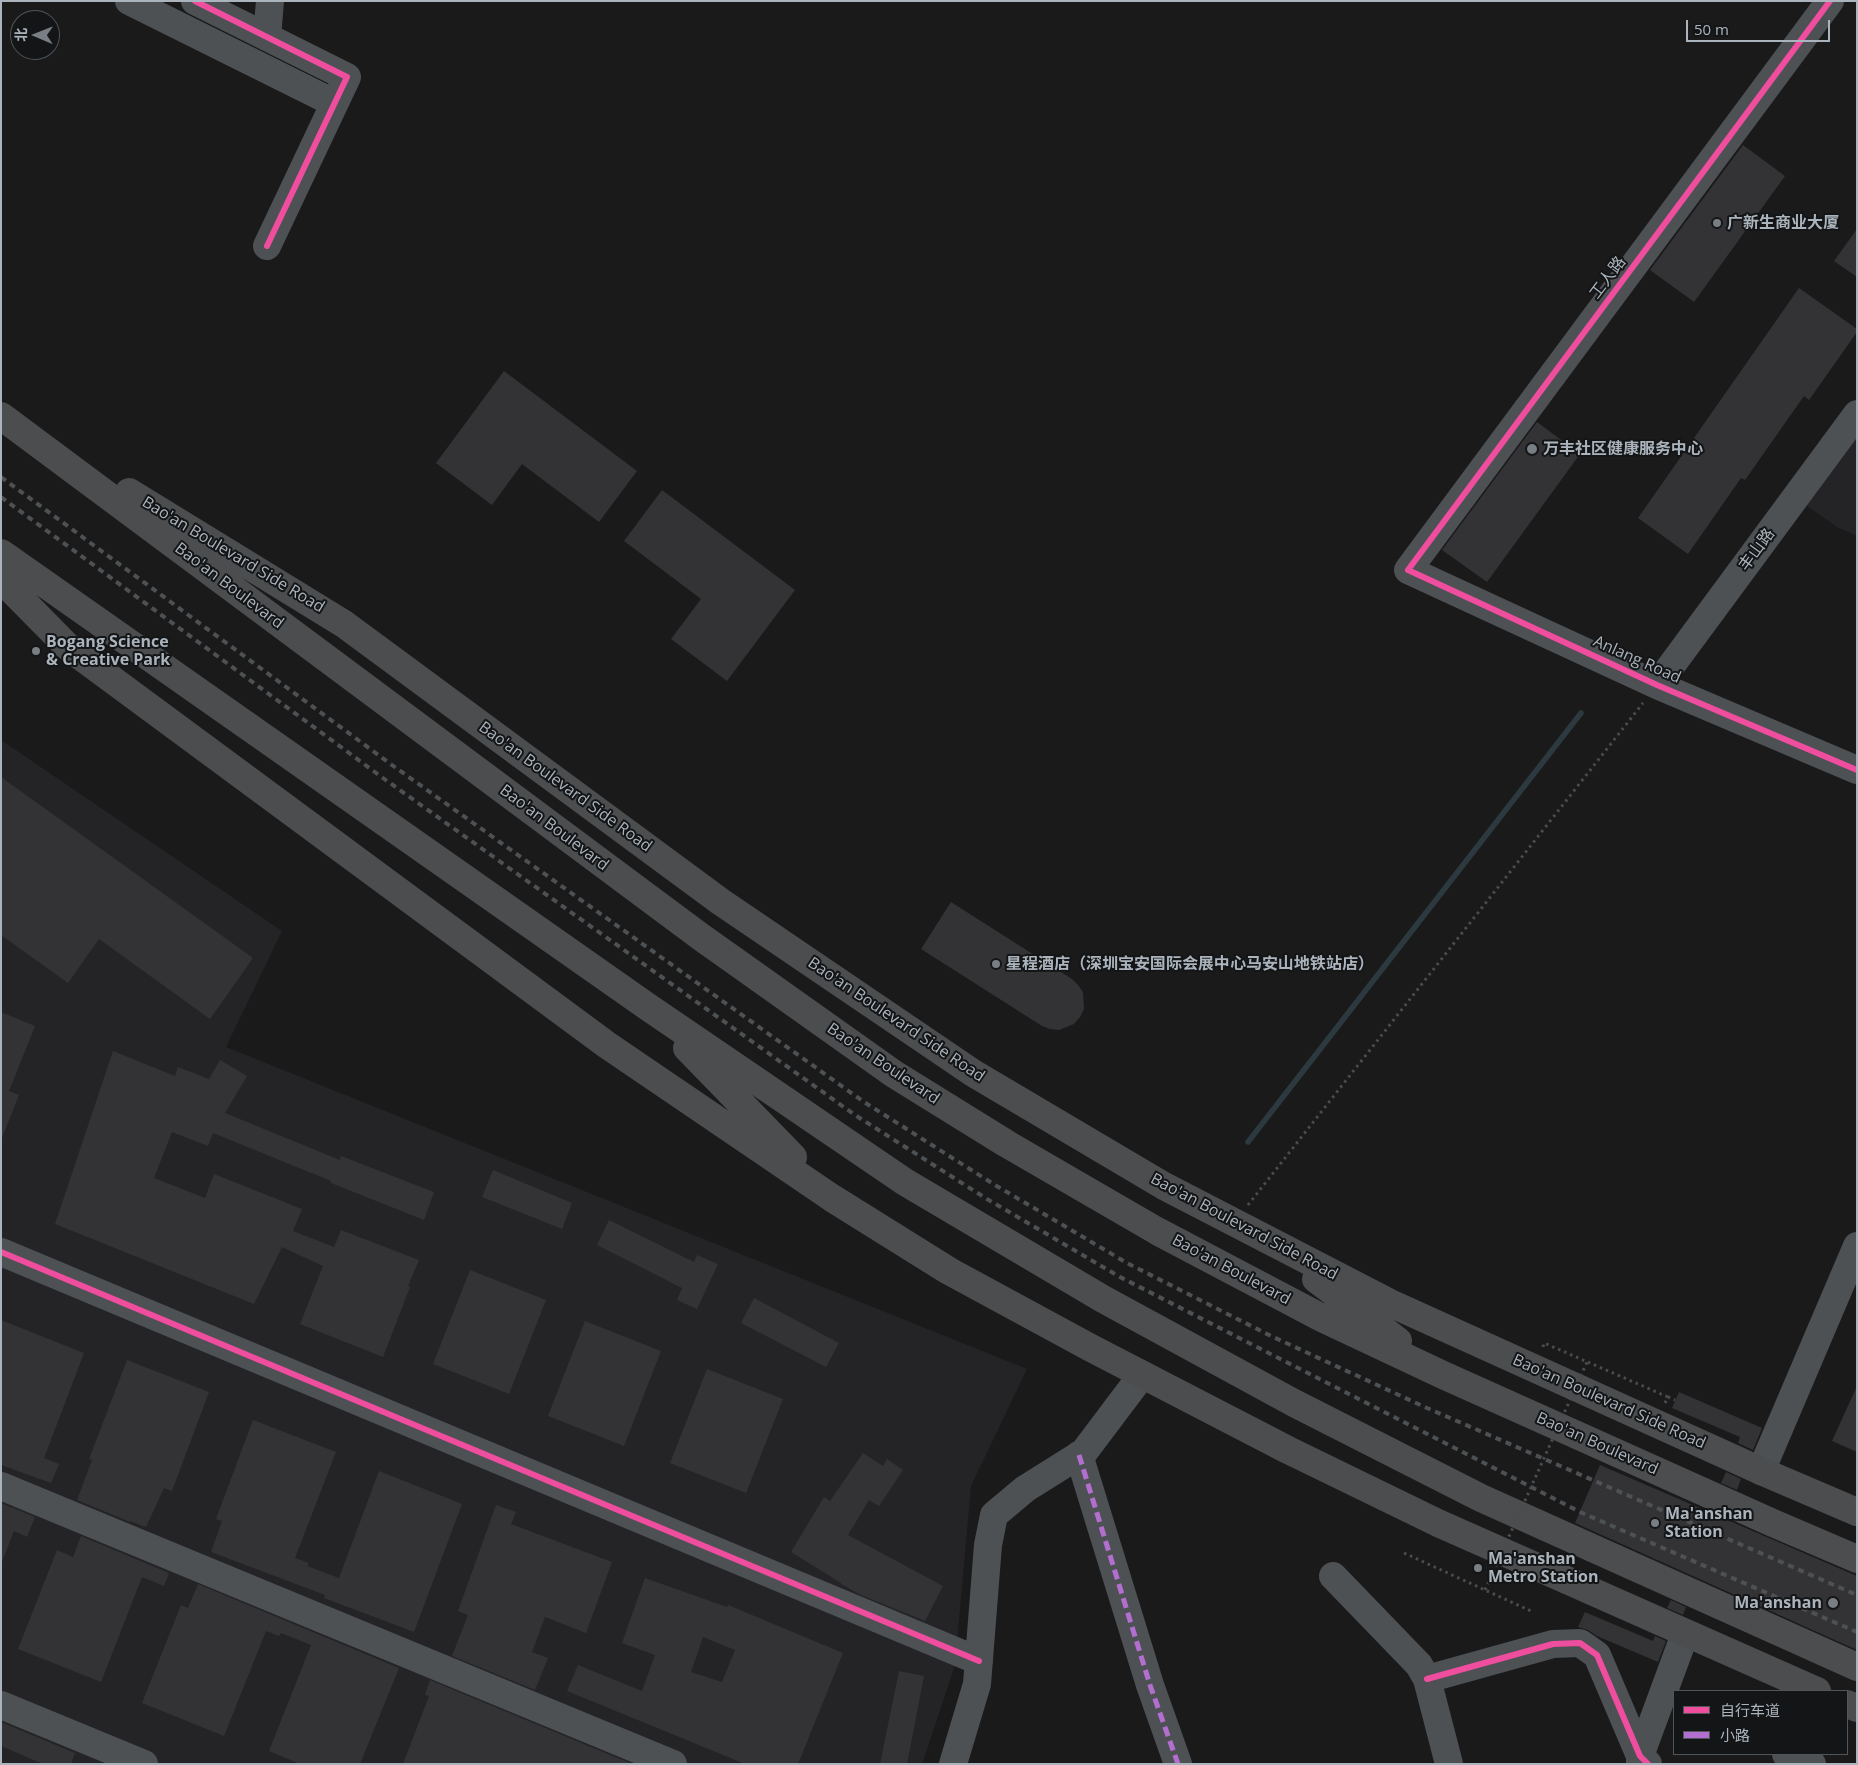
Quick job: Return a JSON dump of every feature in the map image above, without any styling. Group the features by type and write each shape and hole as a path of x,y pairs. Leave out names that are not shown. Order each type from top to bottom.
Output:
{"main road":[{"name":"Bao'an Boulevard Side Road","path":"1,415 338,620 721,902 973,1073 1164,1186 1248,1223 1390,1303 1857,1512"},
{"name":"Bao'an Boulevard","path":"1,415 693,932 894,1074 1007,1144 1157,1231 1322,1318 1443,1375 1773,1524 1857,1559"},
{"path":"1,553 648,1007 905,1182 1120,1308 1294,1403 1481,1498 1857,1667"},
{"path":"1,579 68,647 606,1045 832,1198 950,1271 1142,1375 1288,1450 1438,1523 1815,1690"},
{"path":"648,1007 832,1198"},
{"path":"1248,1223 1443,1375"}],"street":[{"path":"129,1 334,103"},
{"path":"195,1 347,77 267,246"},
{"path":"267,37 270,1"},
{"name":"工人路","path":"1408,570 1830,1"},
{"name":"丰山路","path":"1657,685 1857,414"},
{"name":"Anlang Road","path":"1408,570 1657,685 1857,770"},
{"path":"1761,1470 1857,1246"},
{"path":"1,1252 979,1661"},
{"path":"953,1764 977,1684 988,1545 994,1515 1025,1490 1084,1452 1142,1375"},
{"path":"1079,1454 1150,1685 1178,1764"},
{"path":"1,1486 674,1764"},
{"path":"1333,1576 1419,1665 1427,1679 1449,1764"},
{"path":"1643,1761 1667,1706 1685,1634"},
{"path":"1427,1679 1553,1644 1580,1643 1597,1655 1643,1761"},
{"path":"1,1705 144,1764"},
{"path":"1789,1755 1812,1764"}],"path":[{"path":"1248,1223 1657,685"},
{"path":"1544,1343 1668,1397"},
{"path":"1485,1590 1587,1362"},
{"path":"1404,1553 1531,1611"}],"shaded area":[{"path":"1857,433 1857,536 1837,527 1804,504"},
{"path":"1,740 282,931 226,1047 1027,1369 971,1486 955,1665 922,1764 1,1764"}],"building":[{"name":"广新生商业大厦","path":"1743,145 1785,176 1694,302 1650,270"},
{"path":"1857,229 1857,277 1834,261"},
{"path":"1799,288 1857,329 1857,332 1809,400 1804,396 1745,480 1741,478 1688,554 1638,518"},
{"path":"504,371 637,471 599,522 522,464 492,505 436,463"},
{"path":"1537,422 1580,454 1487,582 1442,550"},
{"path":"662,490 795,590 727,681 671,639 701,599 624,541"},
{"path":"1,777 253,958 210,1019 99,939 68,983 1,935"},
{"name":"星程酒店（深圳宝安国际会展中心马安山地铁站店）","path":"951,902 1072,979 1083,992 1084,1009 1074,1024 1059,1030 1042,1026 921,949"},
{"path":"1,1012 35,1026 9,1091 19,1095 2,1138"},
{"path":"113,1051 175,1076 178,1067 209,1079 220,1060 247,1076 225,1113 340,1160 341,1156 434,1192 424,1220 213,1133 208,1146 172,1132 154,1178 205,1198 214,1174 302,1209 293,1231 334,1247 341,1230 419,1260 383,1357 300,1324 323,1266 282,1247 254,1304 55,1224"},
{"path":"493,1170 572,1203 562,1229 482,1197"},
{"path":"609,1220 694,1262 697,1255 718,1264 697,1309 677,1300 682,1288 597,1245"},
{"path":"470,1270 546,1300 509,1394 433,1364"},
{"path":"754,1298 839,1343 826,1367 741,1323"},
{"path":"1,1320 84,1353 44,1458 59,1464 51,1483 1,1465"},
{"path":"585,1321 661,1351 624,1446 548,1416"},
{"path":"127,1360 209,1392 172,1491 164,1488 146,1527 77,1500 92,1460 89,1459"},
{"path":"707,1369 783,1399 746,1493 670,1463"},
{"path":"1857,1386 1857,1452 1832,1441"},
{"path":"1679,1392 1762,1428 1753,1450 1738,1443 1740,1437 1672,1408"},
{"path":"253,1420 336,1452 295,1558 309,1563 307,1566 339,1578 379,1471 462,1504 414,1632 324,1598 325,1595 211,1552 222,1521 216,1519"},
{"path":"863,1453 883,1466 887,1459 903,1470 879,1506 869,1500 848,1535 943,1586 925,1621 861,1595 791,1552 824,1497 830,1501"},
{"name":"Ma'anshan Station","path":"1600,1465 1857,1576 1857,1650 1575,1523"},
{"path":"1726,1472 1741,1479 1737,1490 1721,1483"},
{"path":"1,1503 35,1517 27,1537 14,1531 2,1562"},
{"path":"496,1505 516,1512 511,1524 612,1562 586,1633 545,1617 532,1652 548,1658 535,1690 452,1656 468,1615 458,1611"},
{"path":"81,1536 169,1573 164,1586 142,1577 101,1682 18,1649 57,1550 73,1557"},
{"path":"645,1578 727,1607 728,1605 843,1653 798,1764 745,1764 567,1691 578,1665 642,1691 655,1655 622,1643","holes":["703,1637 735,1650 722,1682 691,1672"]},
{"path":"198,1584 399,1668 360,1764 300,1764 269,1751 311,1645 281,1633 279,1636 266,1631 224,1736 142,1703 181,1605 188,1608"},
{"path":"1671,1600 1686,1607 1683,1615 1667,1608"},
{"path":"1585,1612 1653,1641 1655,1636 1666,1641 1658,1662 1578,1627"},
{"path":"899,1671 924,1676 907,1764 880,1764"},
{"path":"430,1680 632,1764 403,1764 429,1696 425,1695"},
{"path":"1,1722 75,1753 71,1764 43,1764 1,1746"}],"waterway":[{"path":"1248,1142 1581,713"}],"railway":[{"path":"1,477 392,765 864,1102 995,1185 1127,1263 1271,1336 1427,1408 1857,1595"},
{"path":"1,497 383,778 855,1115 987,1199 1120,1277 1580,1512 1857,1632"}],"marked path":[{"path":"1079,1455 1150,1685 1178,1764"}],"cycle path":[{"path":"195,1 347,77 267,246"},
{"path":"1830,1 1408,570 1657,685 1857,770"},
{"path":"1,1252 979,1661"},
{"path":"1427,1679 1553,1644 1580,1643 1597,1655 1640,1756 1648,1764"}],"place":[{"name":"广新生商业大厦","path":"1717,223"},
{"name":"万丰社区健康服务中心","path":"1532,449"},
{"name":"Bogang Science & Creative Park","path":"36,651"},
{"name":"星程酒店（深圳宝安国际会展中心马安山地铁站店）","path":"996,964"},
{"name":"Ma'anshan Station","path":"1655,1523"},
{"name":"Ma'anshan Metro Station","path":"1478,1568"},
{"name":"Ma'anshan","path":"1833,1603"}]}
